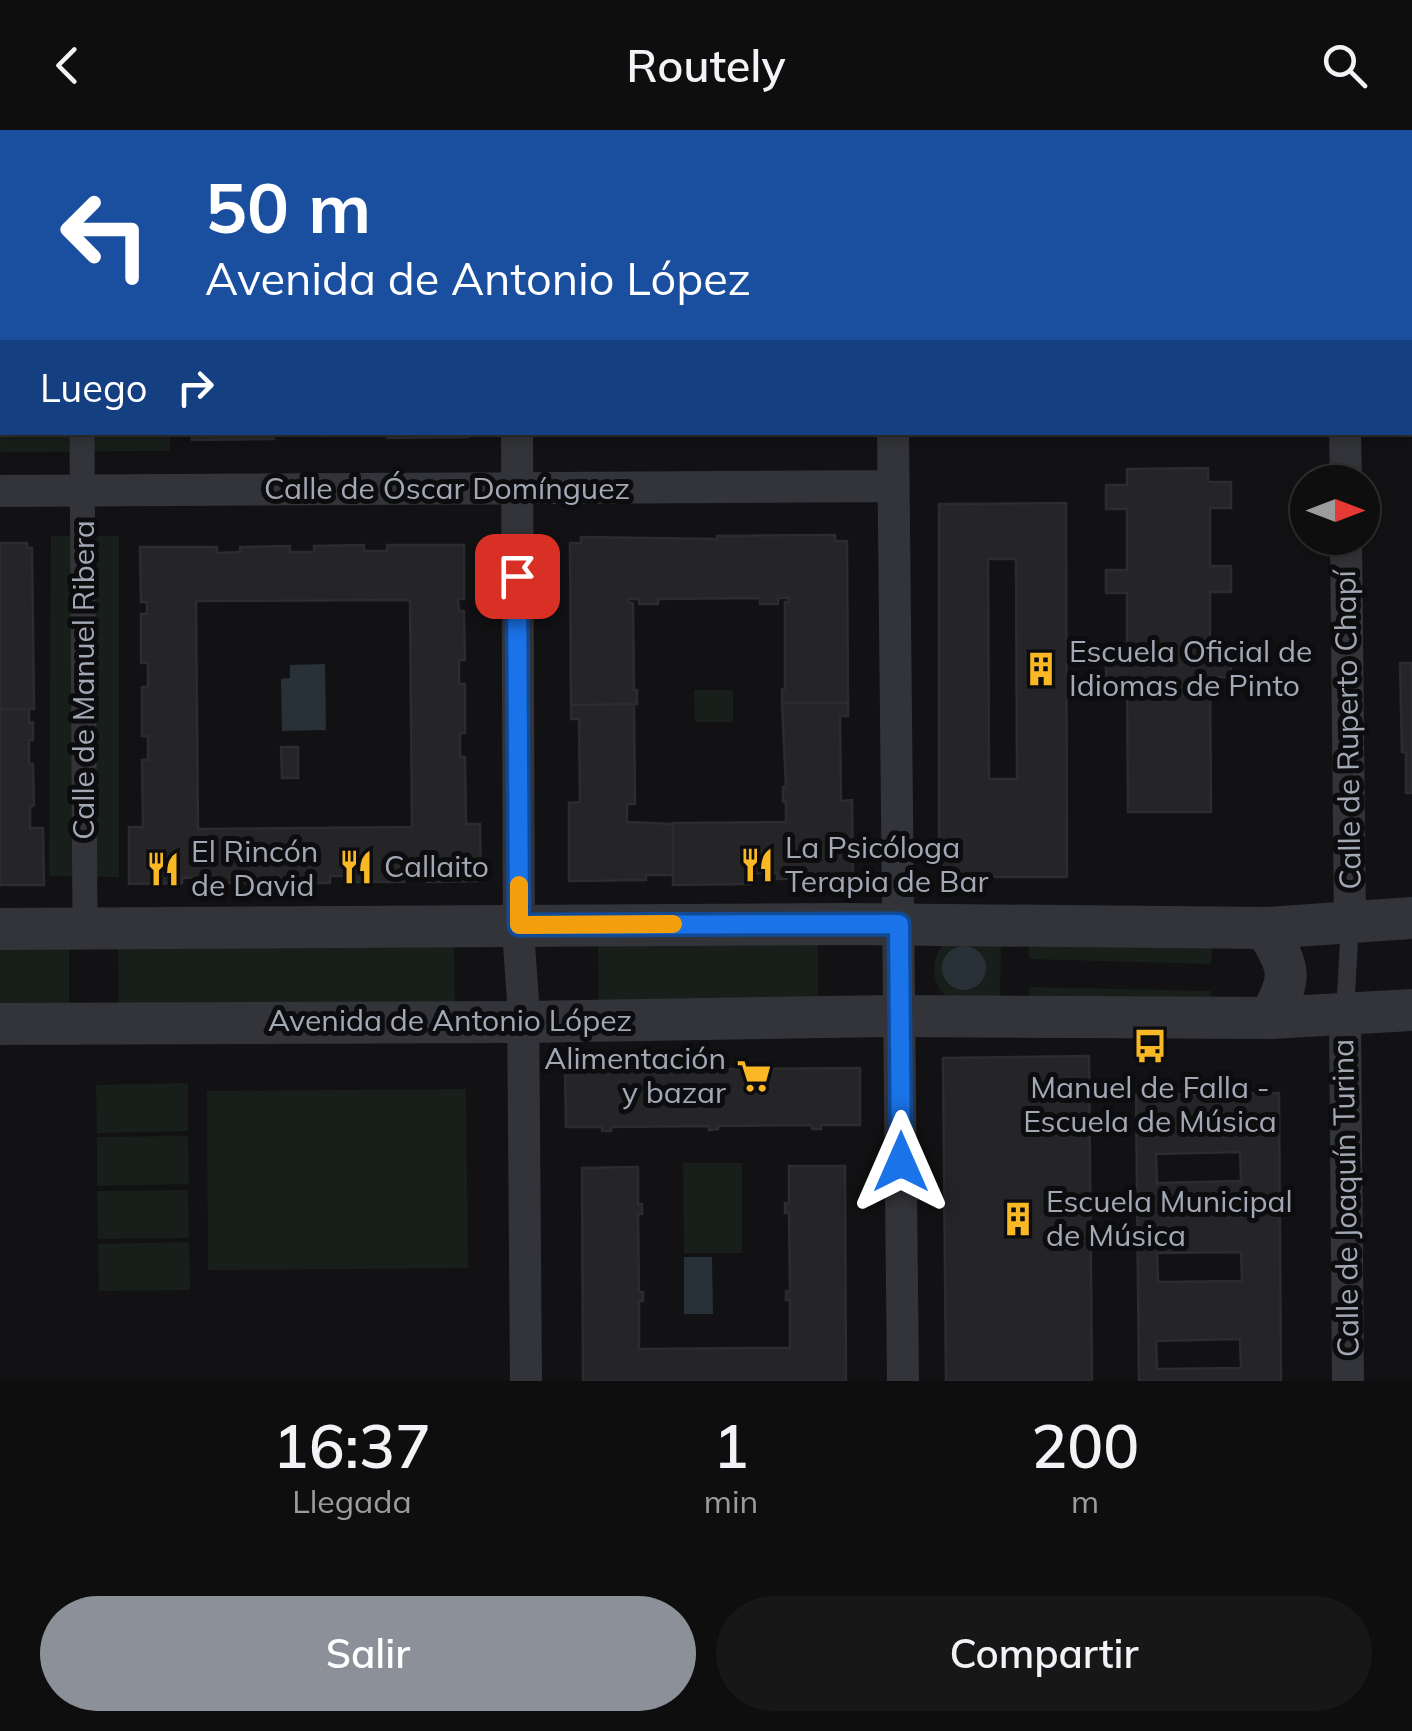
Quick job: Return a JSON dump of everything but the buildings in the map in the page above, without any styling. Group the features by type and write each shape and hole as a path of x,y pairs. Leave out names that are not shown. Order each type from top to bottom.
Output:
{"street":[{"name":"Calle de Manuel Ribera","path":"82,435 86,928"},
{"path":"516,435 526,1381"},
{"path":"894,435 903,1381"},
{"path":"1346,435 1346,465"},
{"name":"Calle de Óscar Domínguez","path":"0,492 894,486"},
{"name":"Calle de Ruperto Chapí","path":"1346,555 1350,923"},
{"path":"0,929 899,924 1266,928 1412,918"},
{"path":"1266,928 1286,963 1286,987 1270,1018"},
{"name":"Avenida de Antonio López","path":"0,1024 900,1016 1270,1018 1412,1010"},
{"name":"Calle de Joaquín Turina","path":"1344,1016 1348,1381"}],"lane":[{"path":"1344,1016 1350,923"}],"shaded area":[{"path":"0,435 170,435 170,451 0,452"},
{"path":"51,536 119,536 119,877 49,876"},
{"path":"325,664 326,730 282,731 281,679 290,678 290,665"},
{"path":"694,690 733,690 733,722 695,722"},
{"path":"818,936 818,998 599,1001 598,940"},
{"path":"454,937 455,1002 119,1006 118,941"},
{"path":"1001,937 1000,1001 964,1002 942,992 934,967 945,942"},
{"path":"69,941 69,1008 0,1009 0,942"},
{"path":"1029,944 1212,948 1211,964 1029,959"},
{"path":"964,946 980,952 986,968 980,984 964,990 948,984 942,968 948,952"},
{"path":"1029,987 1211,991 1211,1006 1029,1002"},
{"path":"188,1083 188,1131 97,1133 96,1085"},
{"path":"466,1089 468,1268 208,1270 207,1091"},
{"path":"188,1136 189,1184 97,1186 97,1137"},
{"path":"683,1163 742,1163 742,1253 684,1253"},
{"path":"188,1190 189,1238 98,1239 97,1191"},
{"path":"189,1242 190,1290 99,1291 98,1244"},
{"path":"684,1257 712,1257 713,1314 684,1314"}],"slow traffic":[{"path":"519,885 519,925 673,924"}],"place":[{"name":"Escuela Oficial de Idiomas de Pinto","path":"1041,669"},
{"name":"La Psicóloga Terapia de Bar","path":"757,865"},
{"name":"Callaito","path":"356,867"},
{"name":"El Rincón de David","path":"163,869"},
{"name":"Manuel de Falla - Escuela de Música","path":"1150,1046"},
{"name":"Alimentación y bazar","path":"754,1076"},
{"name":"Escuela Municipal de Música","path":"1018,1219"}],"route":[{"path":"517,576 519,925 899,924 901,1162"}]}
